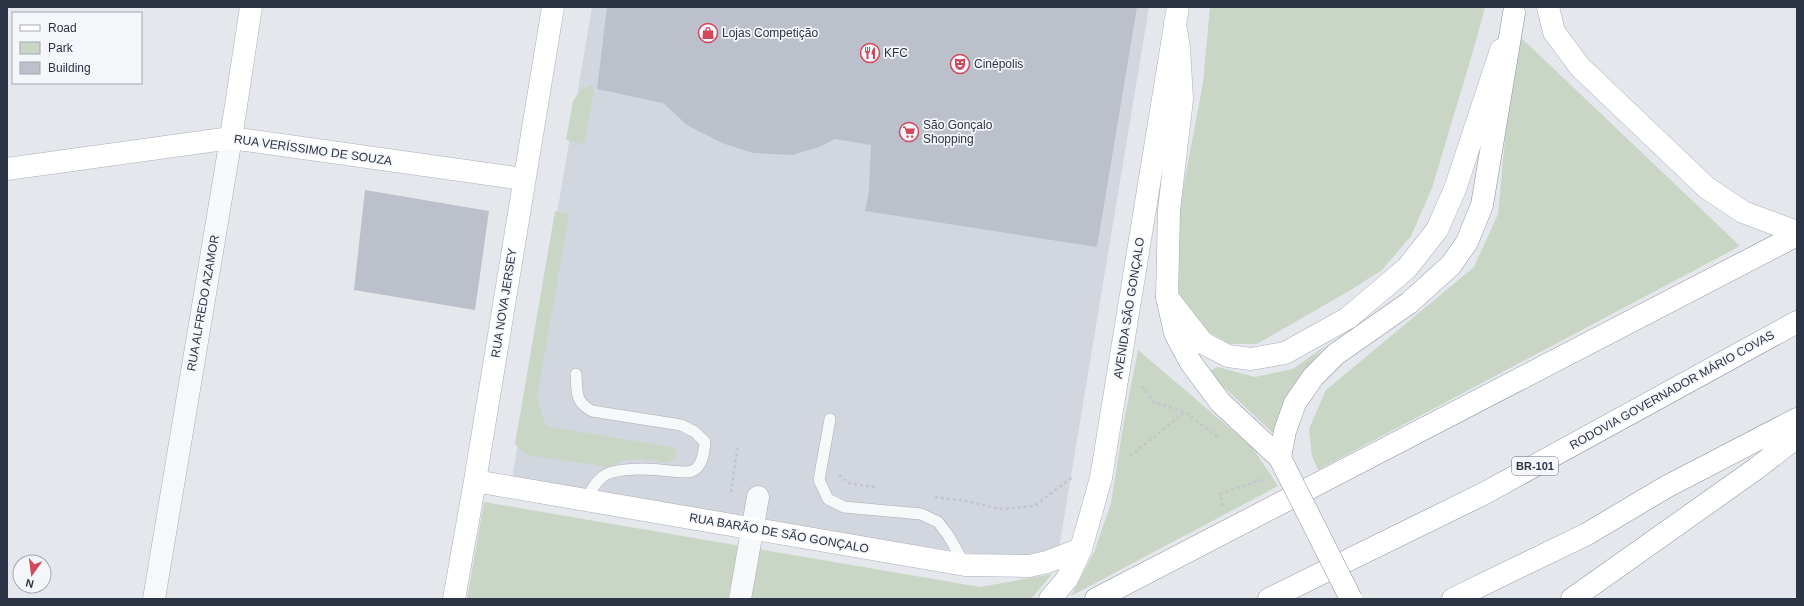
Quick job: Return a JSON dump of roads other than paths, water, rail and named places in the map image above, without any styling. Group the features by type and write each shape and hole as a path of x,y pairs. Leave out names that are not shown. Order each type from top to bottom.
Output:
{"main road":[{"name":"RUA ALFREDO AZAMOR","path":"231,138 251,7"},
{"name":"RUA NOVA JERSEY","path":"454,599 476,481 523,179 553,7"},
{"path":"1548,7 1554,32 1580,67 1707,188 1743,212 1797,234"},
{"path":"1167,297 1203,343 1228,356 1252,359 1285,353 1354,313 1407,268 1437,230 1455,188 1514,10"},
{"path":"1278,468 1285,431 1295,403 1312,377 1336,354 1410,303 1451,265 1468,242 1482,205 1514,10"},
{"path":"1177,15 1182,99 1169,210 1167,297 1174,333 1191,364 1220,402 1278,468 1351,599"},
{"name":"AVENIDA SÃO GONÇALO","path":"1050,599 1068,579 1081,550 1101,478 1177,15"},
{"name":"RUA VERÍSSIMO DE SOUZA","path":"7,169 231,138 523,179"},
{"path":"1096,599 1797,234"},
{"name":"RODOVIA GOVERNADOR MÁRIO COVAS","path":"1269,599 1483,494 1797,322"},
{"path":"1453,599 1587,534 1666,487 1797,420"},
{"path":"1572,599 1756,468 1797,436"},
{"name":"RUA BARÃO DE SÃO GONÇALO","path":"476,481 965,565 1029,566 1047,562 1081,550"}],"street":[{"name":"RUA ALFREDO AZAMOR","path":"154,599 231,138"},
{"path":"740,599 758,497"}],"lane":[{"path":"576,374 578,399 582,406 592,411 681,425 695,432 705,442 700,463 694,470 684,472 644,468 615,472 602,476 594,486 586,501"},
{"path":"830,419 819,480 828,499 844,508 921,514 938,522 948,535 965,565"}],"place":[{"name":"Lojas Competição","path":"708,33"},
{"name":"KFC","path":"870,53"},
{"name":"Cinépolis","path":"960,64"},
{"name":"São Gonçalo Shopping","path":"909,132"}]}
